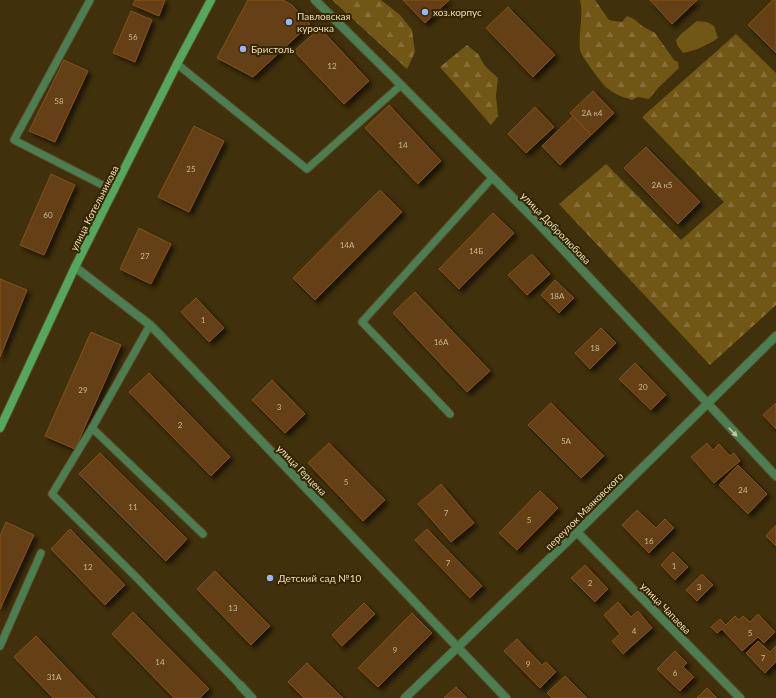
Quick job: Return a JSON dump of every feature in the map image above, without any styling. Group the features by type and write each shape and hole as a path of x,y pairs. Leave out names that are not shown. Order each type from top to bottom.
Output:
{"street":[{"name":"улица Котельникова","path":"0,428 2,418 74,267 211,0"},
{"name":"улица Добролюбова","path":"315,0 538,223 706,404 776,476"},
{"name":"улица Герцена","path":"74,267 150,325 506,698"},
{"name":"переулок Маяковского","path":"405,698 578,532 776,336"},
{"name":"улица Чапаева","path":"578,532 740,698"},
{"path":"240,685 252,698"}],"lane":[{"path":"90,0 14,140 114,191"},
{"path":"177,64 307,169 401,85"},
{"path":"450,414 362,322 493,177"},
{"path":"150,325 92,428 52,494 137,578 240,685"},
{"path":"92,428 203,534"},
{"path":"0,646 41,553"}],"green space":[{"path":"332,0 381,0 400,15 412,30 415,52 407,69"},
{"path":"580,0 595,0 609,20 622,22 627,16 634,19 642,26 655,33 674,60 678,62 679,68 649,99 638,97 632,100 613,92 604,85 588,64 580,50"},
{"path":"697,21 707,22 714,26 718,38 701,47 683,53 677,45 676,40"},
{"path":"736,34 776,73 776,305 710,365 559,204 606,164 681,240 724,202 642,117"},
{"path":"467,45 478,54 485,66 498,78 496,96 498,116 491,125 440,67"}],"building":[{"path":"135,0 165,0 159,16 133,5"},
{"path":"248,0 283,0 292,5 310,24 253,77 217,58"},
{"name":"хоз.корпус","path":"403,0 449,0 425,23"},
{"path":"650,0 697,0 672,24"},
{"path":"773,0 776,0 776,53 748,25"},
{"path":"508,7 555,55 533,77 486,28"},
{"path":"131,11 152,20 135,62 113,53"},
{"path":"320,28 369,81 344,104 294,51"},
{"path":"64,60 88,71 55,142 29,131"},
{"path":"593,91 614,113 591,135 570,113"},
{"path":"389,105 441,161 418,184 365,128"},
{"path":"535,107 554,127 526,153 508,134"},
{"path":"573,116 591,135 560,165 542,146"},
{"path":"194,126 224,141 189,212 158,197"},
{"path":"646,147 700,202 678,224 624,168"},
{"path":"51,174 75,185 44,255 20,245"},
{"path":"380,190 402,212 315,300 293,278"},
{"path":"493,213 514,233 459,289 439,269"},
{"path":"139,228 171,244 151,284 120,269"},
{"path":"532,254 550,274 527,295 508,275"},
{"path":"0,279 27,290 0,357"},
{"path":"555,280 574,298 559,313 541,295"},
{"path":"415,292 490,371 467,392 393,313"},
{"path":"196,298 224,328 209,342 181,312"},
{"path":"601,328 616,343 590,369 575,353"},
{"path":"91,332 121,345 75,449 45,436"},
{"path":"635,363 666,395 651,410 619,379"},
{"path":"149,373 230,457 211,476 129,392"},
{"path":"272,380 305,414 285,433 252,400"},
{"path":"551,403 604,456 581,478 528,425"},
{"path":"776,403 776,429 763,415"},
{"path":"329,443 385,500 363,521 308,463"},
{"path":"707,443 713,450 719,444 730,456 734,453 740,461 714,483 691,457"},
{"path":"100,453 187,539 166,561 79,474"},
{"path":"738,465 767,494 748,514 719,485"},
{"path":"441,484 474,523 451,542 418,504"},
{"path":"540,491 558,508 517,550 499,533"},
{"path":"637,510 656,528 665,519 674,528 649,553 622,525"},
{"path":"6,522 34,535 0,609 0,536"},
{"path":"776,525 776,546 766,536"},
{"path":"70,529 125,585 105,605 51,549"},
{"path":"427,529 482,586 470,598 415,540"},
{"path":"673,552 688,567 675,580 661,565"},
{"path":"585,565 608,589 595,602 571,578"},
{"path":"215,571 270,626 251,645 197,589"},
{"path":"702,574 713,585 697,601 686,590"},
{"path":"618,602 631,617 638,611 652,628 623,654 612,641 620,634 604,615"},
{"path":"364,603 375,614 342,646 332,635"},
{"path":"133,612 209,689 200,698 174,698 112,634"},
{"path":"412,613 432,633 378,687 358,668"},
{"path":"758,614 775,632 764,643 758,637 742,651 722,629 717,633 711,627 720,619 726,625 735,616 739,620 743,616 750,622"},
{"path":"36,636 95,698 53,698 14,657"},
{"path":"517,639 542,665 546,662 556,672 540,688 504,651"},
{"path":"758,641 770,652 776,646 776,662 765,673 746,653"},
{"path":"675,651 687,663 683,667 694,677 680,691 657,669"},
{"path":"307,663 343,698 304,698 288,682"},
{"path":"565,676 587,698 552,698 547,693"},
{"path":"456,687 467,698 444,698"},
{"path":"707,688 717,698 697,698"}],"place":[{"name":"хоз.корпус","path":"425,12"},
{"name":"Павловская курочка","path":"289,22"},
{"name":"Бристоль","path":"243,49"},
{"name":"Детский сад №10","path":"270,578"}]}
